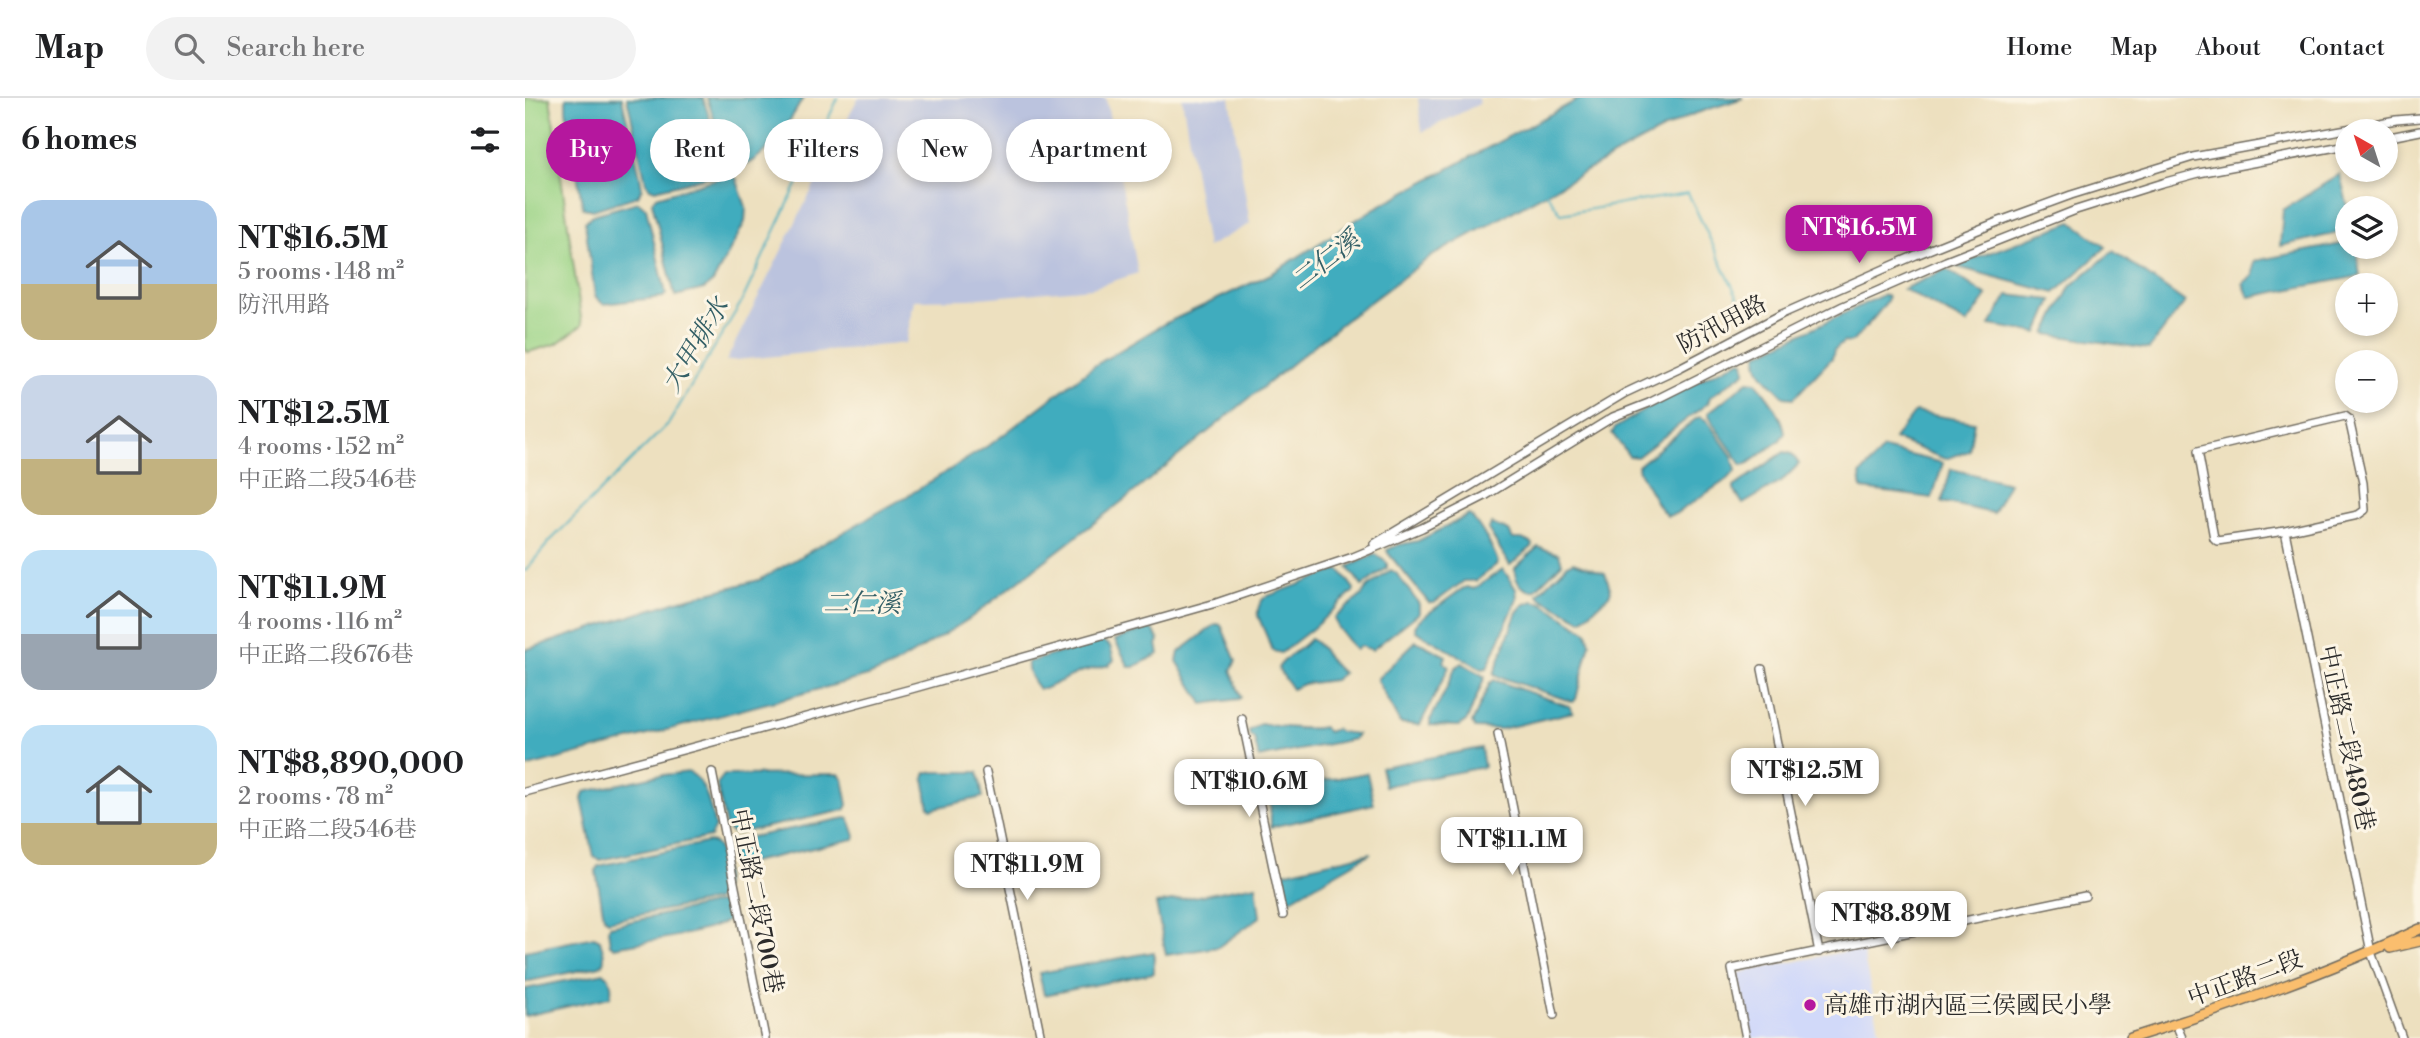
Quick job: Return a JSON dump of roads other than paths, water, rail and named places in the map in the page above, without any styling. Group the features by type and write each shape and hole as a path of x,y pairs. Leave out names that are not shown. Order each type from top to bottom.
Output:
{"main road":[{"name":"中正路二段","path":"2131,1038 2371,952 2420,929"},
{"name":"中正路二段","path":"2371,952 2420,941"}],"street":[{"name":"防汛用路","path":"1353,557 1625,393 1782,314 1976,230 2094,187 2193,156 2420,118"},
{"path":"2398,135 2420,131"},
{"path":"525,792 911,689 1216,603 1353,557 1422,528 1485,496 1613,417 1649,403 1843,306 1946,261 2076,210 2162,183 2199,173 2335,147"},
{"path":"2345,416 2349,419 2363,483 2365,510 2358,515 2285,531 2217,541 2214,538 2198,451 2345,416"},
{"name":"中正路二段480巷","path":"2285,531 2371,952 2402,1038"},
{"path":"1762,669 1819,952"},
{"path":"1242,719 1283,915"},
{"path":"1498,734 1554,1014"},
{"name":"中正路二段700巷","path":"712,772 765,1038"},
{"path":"986,772 1041,1038"},
{"path":"1746,1038 1732,969 2085,896"},
{"path":"2176,1024 2182,1038"}],"water":[{"path":"566,98 622,98 627,119 568,119"},
{"path":"627,98 703,98 710,119 650,119 650,182 687,182 655,190 650,188 646,183 636,138 636,119 632,119"},
{"path":"707,98 803,98 790,119 764,119 764,152 750,163 750,119 714,119"},
{"name":"二仁溪","path":"1581,98 1743,98 1691,115 1430,257 1343,322 1129,496 969,619 893,666 868,676 525,768 525,650 677,601 759,580 909,495 994,442 1094,366 1164,324 1271,274 1375,208"},
{"path":"636,159 642,188 638,196 593,210 583,208 578,182 636,182"},
{"path":"2335,177 2335,182 2342,182 2345,196 2335,196 2335,234 2280,246 2283,210"},
{"path":"706,182 737,182 746,207 745,222 713,282 704,289 675,296 652,202 656,197"},
{"path":"638,202 646,208 666,294 663,297 603,304 595,296 585,222 593,215"},
{"path":"2072,222 2106,247 2055,293 1954,266"},
{"path":"2335,245 2335,259 2358,259 2360,273 2335,273 2335,281 2249,297 2243,283 2253,276 2254,261"},
{"path":"2113,251 2185,302 2149,349 2046,334 2070,287"},
{"path":"1947,269 1987,296 1967,324 1903,289"},
{"path":"1883,295 1888,298 1873,319 1854,340 1850,343 1844,342 1834,350 1832,358 1794,398 1784,397 1761,372 1757,361 1758,354"},
{"path":"2008,295 2052,300 2038,333 1990,325"},
{"path":"1741,360 1744,361 1745,372 1637,457 1629,456 1612,433 1615,428 1671,394"},
{"path":"1748,381 1756,382 1769,400 1781,419 1785,433 1779,441 1742,465 1708,413"},
{"path":"1915,412 1974,422 1969,451 1945,459 1894,439"},
{"path":"1701,417 1707,421 1732,456 1736,470 1729,478 1675,514 1667,516 1659,507 1638,466"},
{"path":"1883,449 1943,463 1932,498 1862,489 1860,475"},
{"path":"1784,452 1792,454 1799,464 1782,481 1743,504 1734,487"},
{"path":"1951,469 2009,483 1993,513 1942,502"},
{"path":"1469,515 1486,537 1498,563 1476,581 1464,581 1434,603 1429,603 1387,550 1418,541"},
{"path":"1492,524 1509,531 1513,539 1522,539 1533,544 1532,547 1510,565 1488,529"},
{"path":"1538,547 1559,554 1562,563 1531,591 1518,582 1515,568"},
{"path":"1376,554 1387,563 1387,568 1362,586 1348,567"},
{"path":"1573,562 1605,573 1611,591 1582,620 1540,598 1538,594"},
{"path":"1503,569 1516,589 1517,599 1487,668 1482,669 1416,631 1418,621 1462,589 1474,589"},
{"path":"1338,570 1354,589 1353,592 1281,653 1273,651 1258,616 1258,608 1263,599"},
{"path":"1391,570 1419,604 1419,613 1372,650 1360,646 1355,650 1338,628 1334,618"},
{"path":"1533,601 1542,603 1587,632 1590,643 1573,702 1494,674 1517,612 1523,605"},
{"path":"1216,624 1221,625 1236,661 1231,670 1241,697 1203,704 1177,661 1179,652"},
{"path":"1149,628 1154,631 1159,641 1159,654 1129,667 1115,640"},
{"path":"1310,639 1319,645 1343,673 1334,680 1303,684 1292,689 1278,668"},
{"path":"1102,641 1110,646 1114,660 1109,665 1080,672 1039,689 1028,669 1028,662"},
{"path":"1416,641 1446,656 1444,662 1449,667 1420,725 1400,723 1377,681"},
{"path":"1462,663 1485,677 1467,720 1459,726 1430,725 1455,668"},
{"path":"1494,680 1569,706 1573,712 1501,729 1475,728 1472,723 1490,683"},
{"path":"1260,724 1323,727 1328,732 1335,729 1357,734 1354,739 1259,758 1254,738 1249,731"},
{"path":"1481,748 1484,767 1385,786 1381,767"},
{"path":"689,772 700,782 707,796 715,827 710,837 600,860 594,857 582,799 584,792 655,776"},
{"path":"926,772 978,772 983,797 931,809 924,778"},
{"path":"1367,773 1374,804 1271,827 1270,790"},
{"path":"839,774 843,779 848,805 845,810 734,834 726,828 717,784 724,775"},
{"path":"849,819 854,839 738,865 734,862 731,844 735,840"},
{"path":"709,842 718,847 724,874 723,888 716,900 608,921 604,917 596,871 598,866"},
{"path":"1371,853 1286,902 1282,873"},
{"path":"1256,885 1260,917 1218,947 1166,955 1156,904"},
{"path":"724,903 730,910 729,919 722,924 675,936 614,947 610,945 610,926"},
{"path":"594,937 600,940 604,954 600,966 525,982 525,951"},
{"path":"1154,952 1154,973 1044,995 1039,973"},
{"path":"604,973 611,984 610,997 525,1016 525,989"}],"waterway":[{"name":"大甲排水","path":"525,571 550,541 669,423 742,301 838,98"},
{"path":"1546,192 1561,214 1688,193 1741,304"}],"place":[{"name":"高雄市湖內區三侯國民小學","path":"1810,1005"}]}
